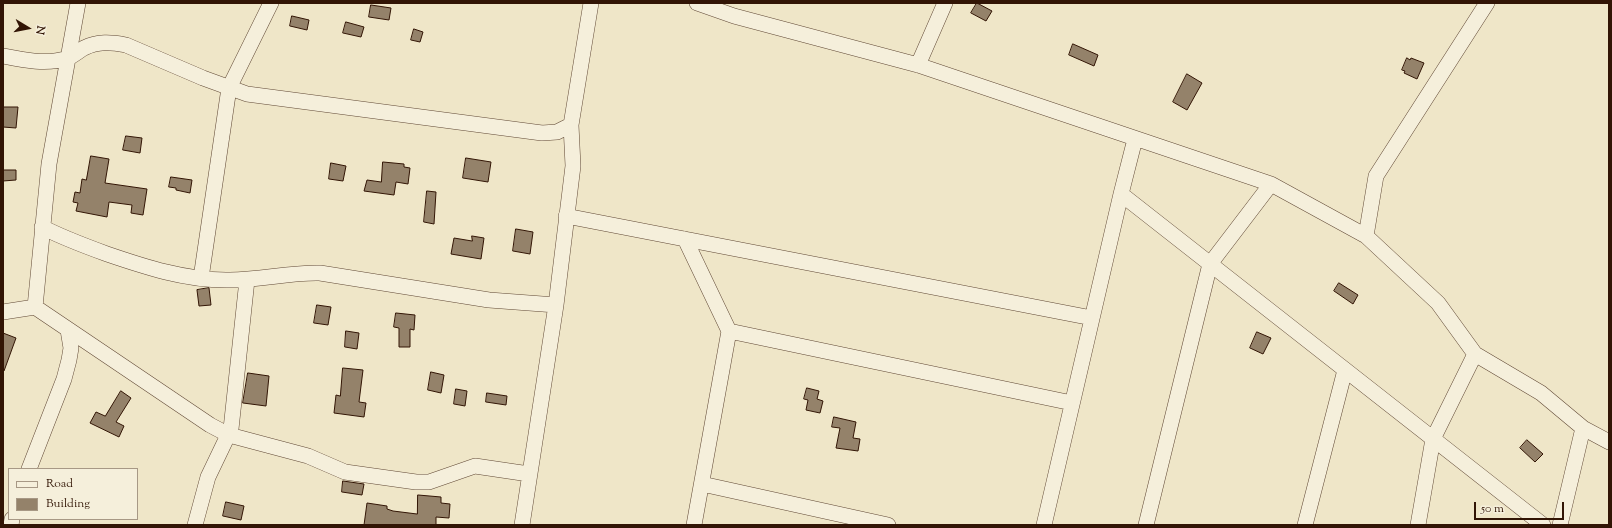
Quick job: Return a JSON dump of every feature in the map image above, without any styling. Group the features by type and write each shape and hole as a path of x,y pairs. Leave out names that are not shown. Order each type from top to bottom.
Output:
{"street":[{"path":"34,307 49,164 78,3"},
{"path":"201,278 229,88 272,3"},
{"path":"522,525 556,305 572,166 571,125 591,3"},
{"path":"697,3 734,16 918,65 1272,184 1366,236 1438,303 1475,354 1541,393 1583,428 1609,442"},
{"path":"918,65 945,3"},
{"path":"1366,236 1376,176 1487,3"},
{"path":"3,56 24,60 46,61 68,58 87,46 98,42 113,42 170,63 229,88 247,94 269,98 542,133 557,132 571,125"},
{"path":"1044,525 1135,139"},
{"path":"1146,525 1210,264 1272,184"},
{"path":"1121,194 1543,525"},
{"path":"566,216 1092,318"},
{"path":"42,227 63,238 136,264 158,271 201,278 247,280 320,273 489,300 556,305"},
{"path":"685,240 729,331 694,525"},
{"path":"195,525 208,477 229,435 232,423 247,280"},
{"path":"3,312 34,307 210,425 229,435 308,456 345,472 416,482 429,482 475,466 529,474"},
{"path":"29,468 68,367 71,348 68,330"},
{"path":"729,331 1072,403"},
{"path":"1418,525 1433,439 1475,354"},
{"path":"1305,525 1345,370"},
{"path":"1560,525 1583,428"},
{"path":"702,484 888,525"}],"building":[{"path":"977,3 992,11 986,21 971,13"},
{"path":"371,5 391,8 389,20 369,17"},
{"path":"292,16 309,20 307,30 290,26"},
{"path":"346,22 364,27 361,37 343,33"},
{"path":"414,29 423,32 420,42 411,40"},
{"path":"1073,44 1098,55 1094,66 1069,55"},
{"path":"1407,58 1424,63 1417,79 1404,73 1405,71 1402,70"},
{"path":"1187,74 1202,83 1187,110 1173,102"},
{"path":"3,107 18,107 16,128 3,127"},
{"path":"126,136 142,138 140,153 123,150"},
{"path":"91,156 109,159 105,183 147,189 143,215 131,213 132,205 109,202 107,217 76,211 78,203 73,202 75,192 80,193 82,179 86,180"},
{"path":"466,158 491,162 488,182 463,178"},
{"path":"383,162 404,164 404,167 410,168 408,184 396,182 394,195 364,191 367,180 381,182"},
{"path":"331,163 346,166 343,181 329,179"},
{"path":"3,170 16,170 16,180 3,181"},
{"path":"171,177 192,180 190,193 169,187"},
{"path":"427,191 436,192 434,224 424,222"},
{"path":"516,229 533,232 530,254 513,251"},
{"path":"472,236 484,238 481,259 451,254 454,238 472,241"},
{"path":"1339,283 1358,295 1353,304 1334,291"},
{"path":"209,288 211,305 199,306 197,290"},
{"path":"317,305 331,307 328,325 314,323"},
{"path":"396,313 415,315 414,330 410,329 410,347 399,347 399,328 394,327"},
{"path":"346,331 359,333 357,349 345,347"},
{"path":"1257,332 1271,338 1263,354 1250,348"},
{"path":"3,333 16,338 4,371 3,371"},
{"path":"343,368 363,370 359,402 366,403 364,417 334,413 336,395 340,396"},
{"path":"431,372 444,375 441,393 428,390"},
{"path":"248,373 269,376 266,406 243,403"},
{"path":"807,388 819,391 817,399 823,401 820,413 806,410 808,400 804,399"},
{"path":"456,389 467,391 465,406 454,404"},
{"path":"121,391 131,398 116,422 124,426 119,437 90,423 96,412 105,416"},
{"path":"487,393 507,396 506,405 486,402"},
{"path":"834,417 856,422 853,438 860,439 858,451 836,448 840,428 832,427"},
{"path":"1527,440 1543,454 1535,462 1520,448"},
{"path":"343,481 364,484 362,495 342,492"},
{"path":"418,495 441,497 441,503 450,504 449,518 436,517 436,525 364,525 367,503 387,506 387,509 393,511 417,514"},
{"path":"226,502 244,506 241,520 223,516"}]}
